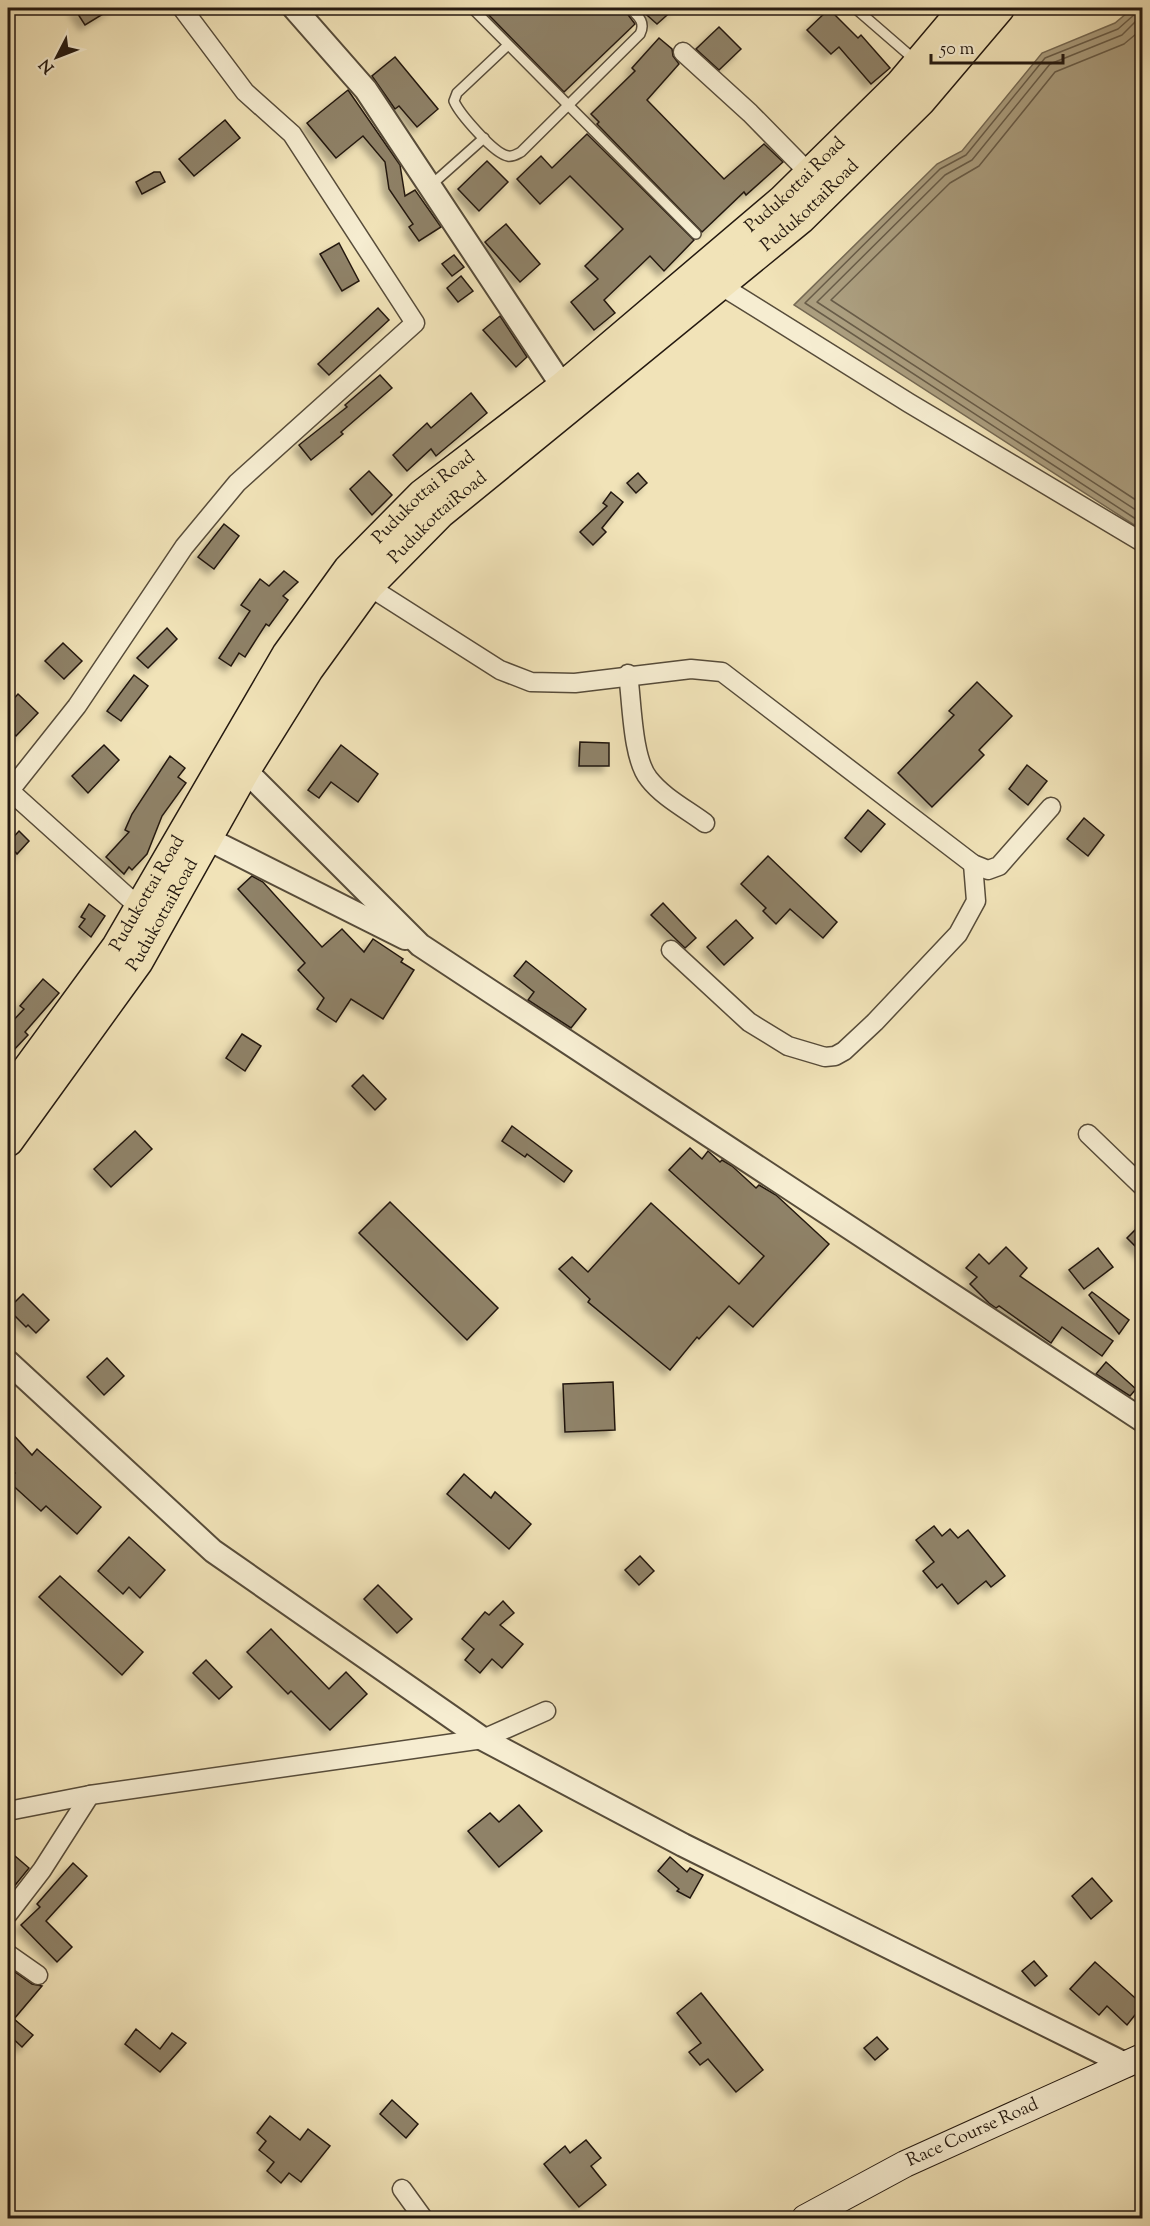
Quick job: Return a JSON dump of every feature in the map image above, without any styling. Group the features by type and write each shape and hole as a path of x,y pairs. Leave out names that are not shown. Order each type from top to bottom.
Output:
{"highway":[{"name":"Pudukottai Road","path":"8,1096 117,947 287,655 349,569 422,495 571,394 724,271 810,174 902,84 965,8"},
{"name":"PudukottaiRoad","path":"724,271 800,219 920,101 999,8"},
{"name":"PudukottaiRoad","path":"8,1141 138,961 245,770 308,669 369,586 440,513 571,394"}],"main road":[{"name":"Race Course Road","path":"805,2218 904,2164 1135,2061"}],"street":[{"path":"140,908 9,792 77,706 184,547 237,483 415,323 292,134 245,92 182,8"},
{"path":"294,8 366,90 571,394"},
{"path":"682,52 750,113 810,174"},
{"path":"724,271 909,403 1143,542"},
{"path":"369,586 500,670 531,682 575,683 628,674 691,669 722,672 974,864 988,870 999,866 1051,807"},
{"path":"628,674 640,763 648,778 705,823"},
{"path":"245,770 420,945"},
{"path":"208,839 420,945 1143,1420"},
{"path":"671,950 749,1022 788,1046 825,1057 835,1056 844,1051 875,1022 958,934 976,901 974,864"},
{"path":"1088,1134 1143,1186"},
{"path":"8,1362 213,1551 483,1739 683,1845 1135,2061"},
{"path":"8,1811 90,1795 483,1739 546,1711"},
{"path":"8,1914 42,1870 90,1795"},
{"path":"8,1954 38,1975"},
{"path":"402,2189 423,2218"}],"lane":[{"path":"472,8 696,234"},
{"path":"508,45 454,97 456,106 484,138 500,153 514,156 568,107 640,34 643,27 642,20 630,8"},
{"path":"855,8 919,63"},
{"path":"430,186 484,138"}],"water":[{"path":"1133,8 1142,8 1142,530 794,305 937,164 962,151 1042,53 1115,23"}],"building":[{"path":"74,8 113,8 85,25"},
{"path":"482,8 623,8 635,24 564,92"},
{"path":"639,8 675,8 657,24"},
{"path":"829,9 858,38 861,35 890,68 871,84 839,47 831,54 807,30"},
{"path":"719,27 741,49 719,70 696,49"},
{"path":"659,38 672,49 673,56 679,64 647,100 724,179 764,144 783,162 746,195 744,192 702,232 597,124 599,122 591,114 635,71 632,68"},
{"path":"395,57 438,109 417,127 399,106 395,109 372,76"},
{"path":"348,90 400,165 405,196 415,190 441,227 419,241 409,227 413,224 389,189 385,162 363,136 336,158 307,123"},
{"path":"225,120 240,138 194,176 179,159"},
{"path":"587,134 694,240 664,271 650,256 604,300 615,313 594,330 571,302 598,279 585,266 623,229 570,176 540,204 517,179 541,156 552,168"},
{"path":"487,161 508,182 479,211 458,189"},
{"path":"154,172 160,172 165,182 142,194 136,182"},
{"path":"506,224 540,264 520,282 485,242"},
{"path":"339,243 359,281 342,291 320,254"},
{"path":"454,255 464,267 452,276 442,264"},
{"path":"461,276 473,291 458,302 447,288"},
{"path":"378,308 389,320 329,375 318,364"},
{"path":"500,316 527,357 516,367 483,330"},
{"path":"380,375 392,388 341,432 343,434 311,460 299,445 347,407 345,405"},
{"path":"471,393 487,413 436,456 431,449 407,471 393,455 427,423 431,428"},
{"path":"369,471 392,495 372,515 350,489"},
{"path":"638,473 647,483 636,493 627,483"},
{"path":"611,492 623,502 602,528 606,532 593,545 580,532 607,506 603,503"},
{"path":"224,524 239,536 214,569 198,557"},
{"path":"284,571 298,582 283,596 288,600 269,626 266,624 245,657 239,653 231,666 219,658 250,611 241,605 260,579 269,586"},
{"path":"167,628 177,639 148,668 137,658"},
{"path":"63,643 82,661 64,679 45,661"},
{"path":"134,675 148,686 121,721 107,711"},
{"path":"977,682 1012,716 979,750 984,755 932,807 898,773 954,715 949,711"},
{"path":"18,694 38,713 16,736 8,728 8,705"},
{"path":"580,742 609,743 609,766 579,766"},
{"path":"104,745 119,760 88,793 72,776"},
{"path":"341,745 378,774 358,802 331,782 319,798 308,790"},
{"path":"170,756 185,768 178,777 186,783 162,816 147,854 132,870 129,867 124,874 106,857 129,832 125,830 132,814"},
{"path":"1027,765 1047,781 1028,805 1009,789"},
{"path":"868,810 885,824 861,852 845,838"},
{"path":"1084,818 1104,835 1088,856 1067,839"},
{"path":"19,831 29,841 17,854 8,843"},
{"path":"768,856 837,922 823,938 790,909 776,924 763,911 766,908 741,884"},
{"path":"252,876 263,882 322,947 342,929 364,952 373,939 403,959 401,962 414,970 383,1019 351,999 336,1022 317,1009 324,998 298,970 305,963 238,889"},
{"path":"663,903 696,938 685,948 651,915"},
{"path":"89,904 105,916 91,937 79,927 85,919 81,917"},
{"path":"736,920 753,938 724,965 707,947"},
{"path":"526,961 586,1009 571,1028 528,1000 534,992 514,976"},
{"path":"43,979 59,993 25,1032 28,1035 8,1056 8,1026 24,1009 20,1006"},
{"path":"242,1034 261,1046 245,1071 226,1058"},
{"path":"363,1075 386,1099 375,1110 352,1086"},
{"path":"512,1126 572,1171 564,1182 527,1154 525,1157 502,1141"},
{"path":"135,1131 152,1149 111,1187 94,1169"},
{"path":"690,1148 702,1159 708,1151 720,1162 722,1160 732,1166 756,1188 759,1185 776,1195 829,1244 753,1327 729,1306 699,1339 697,1337 670,1370 588,1302 590,1299 559,1269 572,1257 588,1272 651,1203 739,1284 764,1256 669,1170"},
{"path":"390,1202 498,1308 467,1340 359,1233"},
{"path":"1143,1222 1143,1254 1127,1238"},
{"path":"1006,1247 1027,1268 1020,1276 1113,1341 1102,1356 1062,1327 1051,1343 999,1306 996,1308 989,1303 970,1284 977,1277 966,1268 979,1254 989,1264"},
{"path":"1098,1248 1113,1267 1084,1289 1069,1270"},
{"path":"1092,1292 1129,1320 1119,1334 1089,1295"},
{"path":"23,1294 49,1320 36,1333 28,1325 26,1327 8,1309"},
{"path":"107,1358 124,1376 104,1395 87,1377"},
{"path":"1106,1362 1136,1389 1130,1396 1096,1374"},
{"path":"613,1382 615,1430 565,1432 563,1384"},
{"path":"8,1429 32,1455 37,1449 101,1507 77,1534 46,1506 41,1511 8,1481 15,1473 8,1466"},
{"path":"464,1474 491,1498 495,1492 531,1524 509,1549 447,1494"},
{"path":"934,1526 942,1536 950,1529 958,1538 968,1530 1005,1576 991,1587 986,1581 958,1604 942,1584 937,1588 923,1571 934,1562 916,1540"},
{"path":"129,1537 165,1570 140,1598 129,1587 123,1594 98,1571"},
{"path":"640,1556 654,1571 639,1585 625,1570"},
{"path":"60,1576 143,1652 122,1675 39,1597"},
{"path":"378,1585 412,1619 397,1633 364,1599"},
{"path":"503,1601 514,1613 500,1625 523,1644 502,1668 492,1659 480,1673 465,1660 474,1649 462,1639 485,1612 489,1615"},
{"path":"271,1629 329,1689 346,1672 367,1694 330,1730 291,1691 288,1694 247,1652"},
{"path":"206,1660 232,1687 219,1699 193,1673"},
{"path":"519,1805 542,1831 499,1867 468,1831 490,1813 499,1822"},
{"path":"15,1856 29,1868 8,1894 8,1865"},
{"path":"670,1857 687,1872 690,1868 703,1875 690,1898 677,1891 679,1889 658,1871"},
{"path":"73,1863 87,1876 46,1921 72,1947 57,1962 21,1925 40,1907 37,1904"},
{"path":"1092,1878 1112,1901 1091,1919 1072,1896"},
{"path":"1034,1961 1047,1976 1035,1986 1022,1971"},
{"path":"1095,1962 1143,2005 1127,2025 1107,2006 1099,2015 1070,1989"},
{"path":"8,1967 32,1984 42,1986 14,2019 33,2035 22,2047 8,2034"},
{"path":"701,1993 763,2070 736,2092 708,2059 700,2065 689,2052 701,2043 677,2013"},
{"path":"136,2029 160,2049 172,2033 186,2043 160,2072 125,2044"},
{"path":"877,2037 888,2049 875,2060 864,2048"},
{"path":"392,2100 418,2124 406,2138 380,2114"},
{"path":"270,2116 300,2140 308,2129 330,2146 301,2182 289,2173 281,2183 267,2171 274,2162 259,2150 266,2141 257,2133"},
{"path":"586,2140 601,2158 591,2166 606,2185 579,2207 544,2164 565,2146 570,2153"}]}
